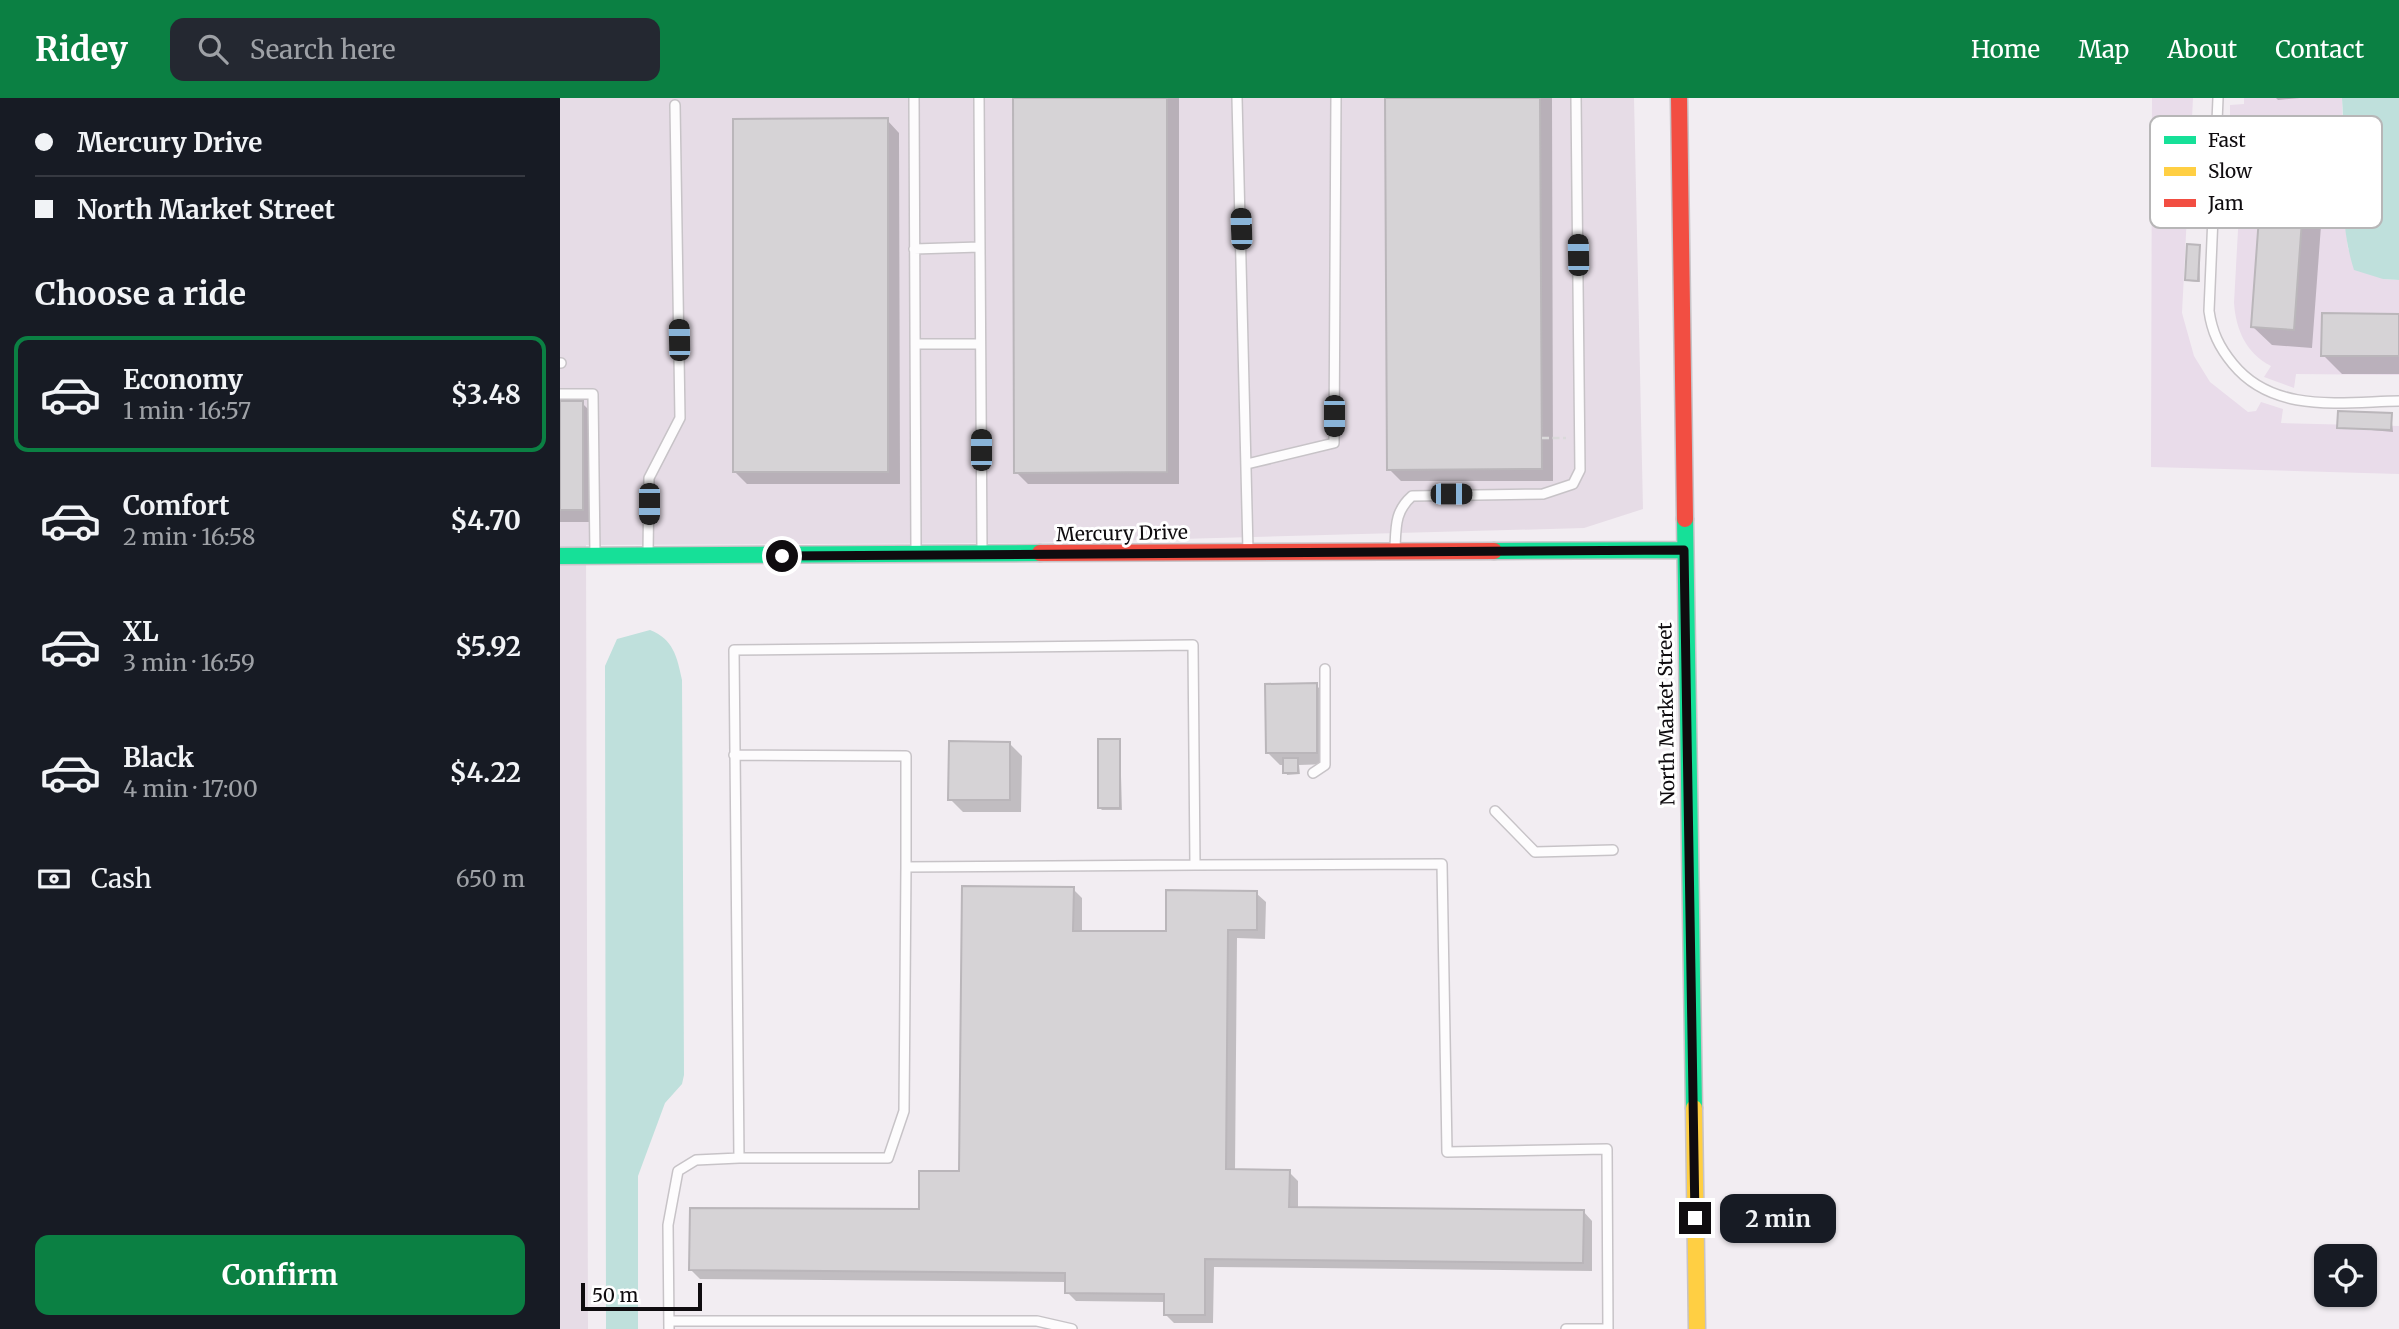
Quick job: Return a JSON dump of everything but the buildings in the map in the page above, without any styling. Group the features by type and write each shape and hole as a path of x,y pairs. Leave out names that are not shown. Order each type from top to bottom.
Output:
{"main road":[{"name":"North Market Street","path":"1679,98 1697,1329"},
{"name":"Mercury Drive","path":"560,556 1684,550"}],"lane":[{"path":"914,98 916,555"},
{"path":"979,98 982,555"},
{"path":"1237,98 1248,553"},
{"path":"1247,464 1334,443 1336,98"},
{"path":"1395,553 1396,520 1400,506 1412,496 1543,494 1573,484 1580,470 1576,98"},
{"path":"2217,116 2218,98"},
{"path":"648,556 649,478 680,418 675,105"},
{"path":"2213,228 2209,311 2212,331 2223,352 2259,388 2281,398 2304,402 2399,401"},
{"path":"914,249 980,247"},
{"path":"915,344 981,344"},
{"path":"560,394 593,394 595,556"},
{"path":"739,1158 734,650 1193,645 1195,866"},
{"path":"1313,773 1325,765 1325,669"},
{"path":"734,755 905,756 904,1111 888,1158 696,1160 678,1171 668,1225 669,1325 1037,1321 1072,1329"},
{"path":"1495,811 1535,852 1613,850"},
{"path":"906,867 1442,864 1447,1152 1607,1149 1608,1329 1566,1329"}],"path":[{"path":"1542,438 1580,438"}],"shaded area":[{"path":"560,98 1634,98 1643,509 1584,528 1031,543 586,545 588,1329 560,1329"},
{"path":"2152,98 2193,98 2192,116 2152,116"},
{"path":"2244,98 2342,98 2342,116 2230,116 2230,105 2244,104"},
{"path":"2342,98 2399,98 2399,280 2383,279 2354,270 2345,228 2382,228 2382,116 2343,116"},
{"path":"2152,228 2186,228 2182,313 2194,356 2210,382 2248,412 2256,411 2261,402 2283,409 2281,423 2399,426 2399,474 2151,467"},
{"path":"2238,228 2346,228 2348,249 2383,279 2399,280 2399,375 2296,374 2294,388 2264,377 2271,366 2262,361 2244,340 2234,303"},
{"path":"650,630 664,638 673,649 682,680 684,1075 682,1084 665,1103 638,1176 638,1329 606,1329 605,666 617,639"}],"traffic: fast":[{"path":"1685,519 1694,1108"},
{"path":"1494,551 1684,550"},
{"path":"560,556 1040,553"}],"traffic: slow":[{"path":"1694,1108 1697,1329"}],"traffic: jam":[{"path":"1679,98 1685,519"},
{"path":"1040,553 1494,551"}],"route":[{"path":"782,556 1684,550 1695,1218"}]}
